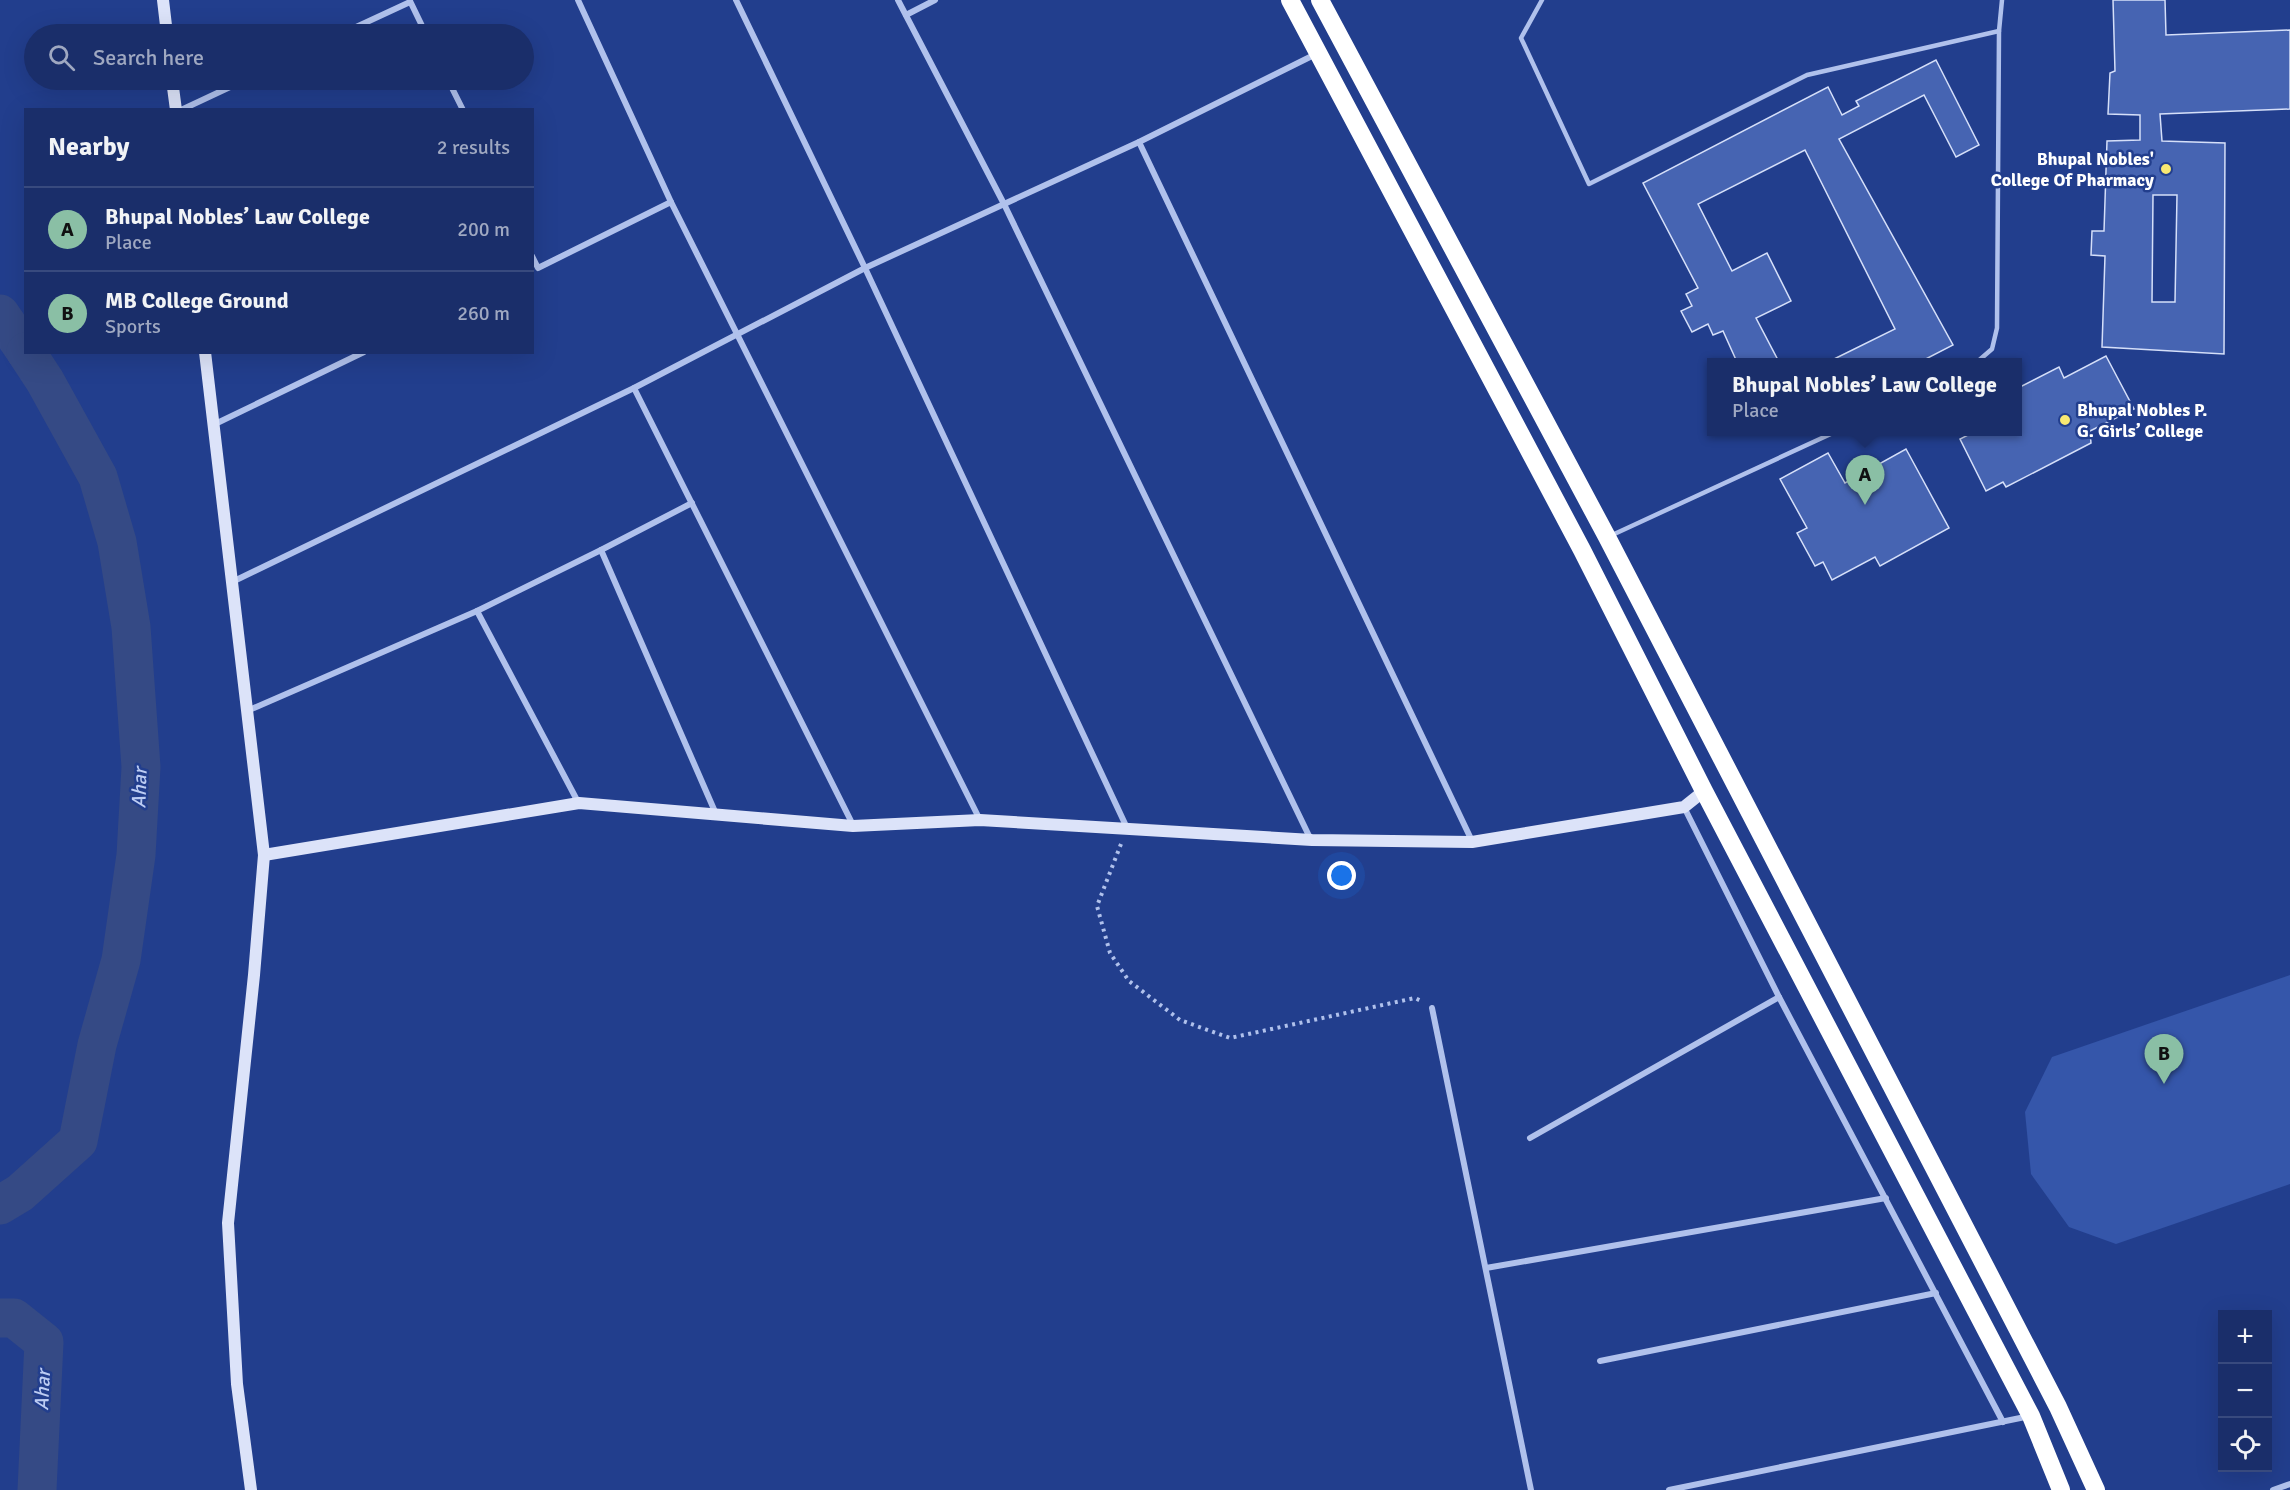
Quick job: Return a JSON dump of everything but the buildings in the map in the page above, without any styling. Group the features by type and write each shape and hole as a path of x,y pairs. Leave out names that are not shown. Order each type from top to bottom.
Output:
{"highway":[{"path":"1290,0 1581,550 1704,791 2031,1416 2061,1490"},
{"path":"1320,0 1607,537 2058,1407 2096,1490"},
{"path":"1319,53 1341,42"},
{"path":"1581,550 1607,537"}],"street":[{"path":"163,0 166,24"},
{"path":"578,0 671,202 980,820"},
{"path":"736,0 865,268 1127,828"},
{"path":"898,0 1004,204 1312,840"},
{"path":"906,15 935,0"},
{"path":"362,24 410,1 421,24"},
{"path":"232,582 634,388 865,268 1139,142 1319,53"},
{"path":"173,90 176,108"},
{"path":"186,108 224,90"},
{"path":"453,90 462,108"},
{"path":"1139,142 1472,842"},
{"path":"535,269 671,202"},
{"path":"205,354 264,855 228,1223 237,1384 251,1490"},
{"path":"213,425 360,354"},
{"path":"634,388 853,826"},
{"path":"247,711 477,611 692,503"},
{"path":"601,550 716,815"},
{"path":"477,611 579,803"},
{"path":"264,855 579,803 853,826 980,820 1312,840 1472,842 1684,807 1704,791"},
{"path":"1684,807 1779,997 2003,1422"},
{"path":"1530,1138 1779,997"},
{"path":"1432,1008 1531,1490"},
{"path":"1486,1268 1886,1198"},
{"path":"1600,1361 1936,1293"},
{"path":"1669,1490 2031,1416"},
{"path":"2273,1490 2290,1484"}],"lane":[{"path":"1542,0 1521,38 1589,184 1807,75 1999,31"},
{"path":"1982,358 1992,349 1996,328 1999,31 2002,0"},
{"path":"1607,537 1826,436"}],"path":[{"path":"1127,828 1097,906 1110,953 1129,981 1180,1020 1230,1038 1415,998 1432,1008"}],"shaded area":[{"path":"2290,975 2290,1184 2116,1244 2069,1227 2031,1174 2025,1112 2052,1057"}],"waterway":[{"name":"Ahar","path":"0,314 24,349"},
{"name":"Ahar","path":"0,1205 20,1193 78,1141 97,1045 121,960 136,855 141,767 131,627 117,542 98,477 45,381 27,354"},
{"name":"Ahar","path":"0,1318 14,1318 44,1342 37,1490"}],"place":[{"name":"Bhupal Nobles' College Of Pharmacy","path":"2166,169"},
{"name":"Bhupal Nobles P. G. Girls’ College","path":"2065,420"},
{"name":"Bhupal Nobles’ Law College","path":"1865,505"},
{"name":"MB College Ground","path":"2164,1084"}]}
